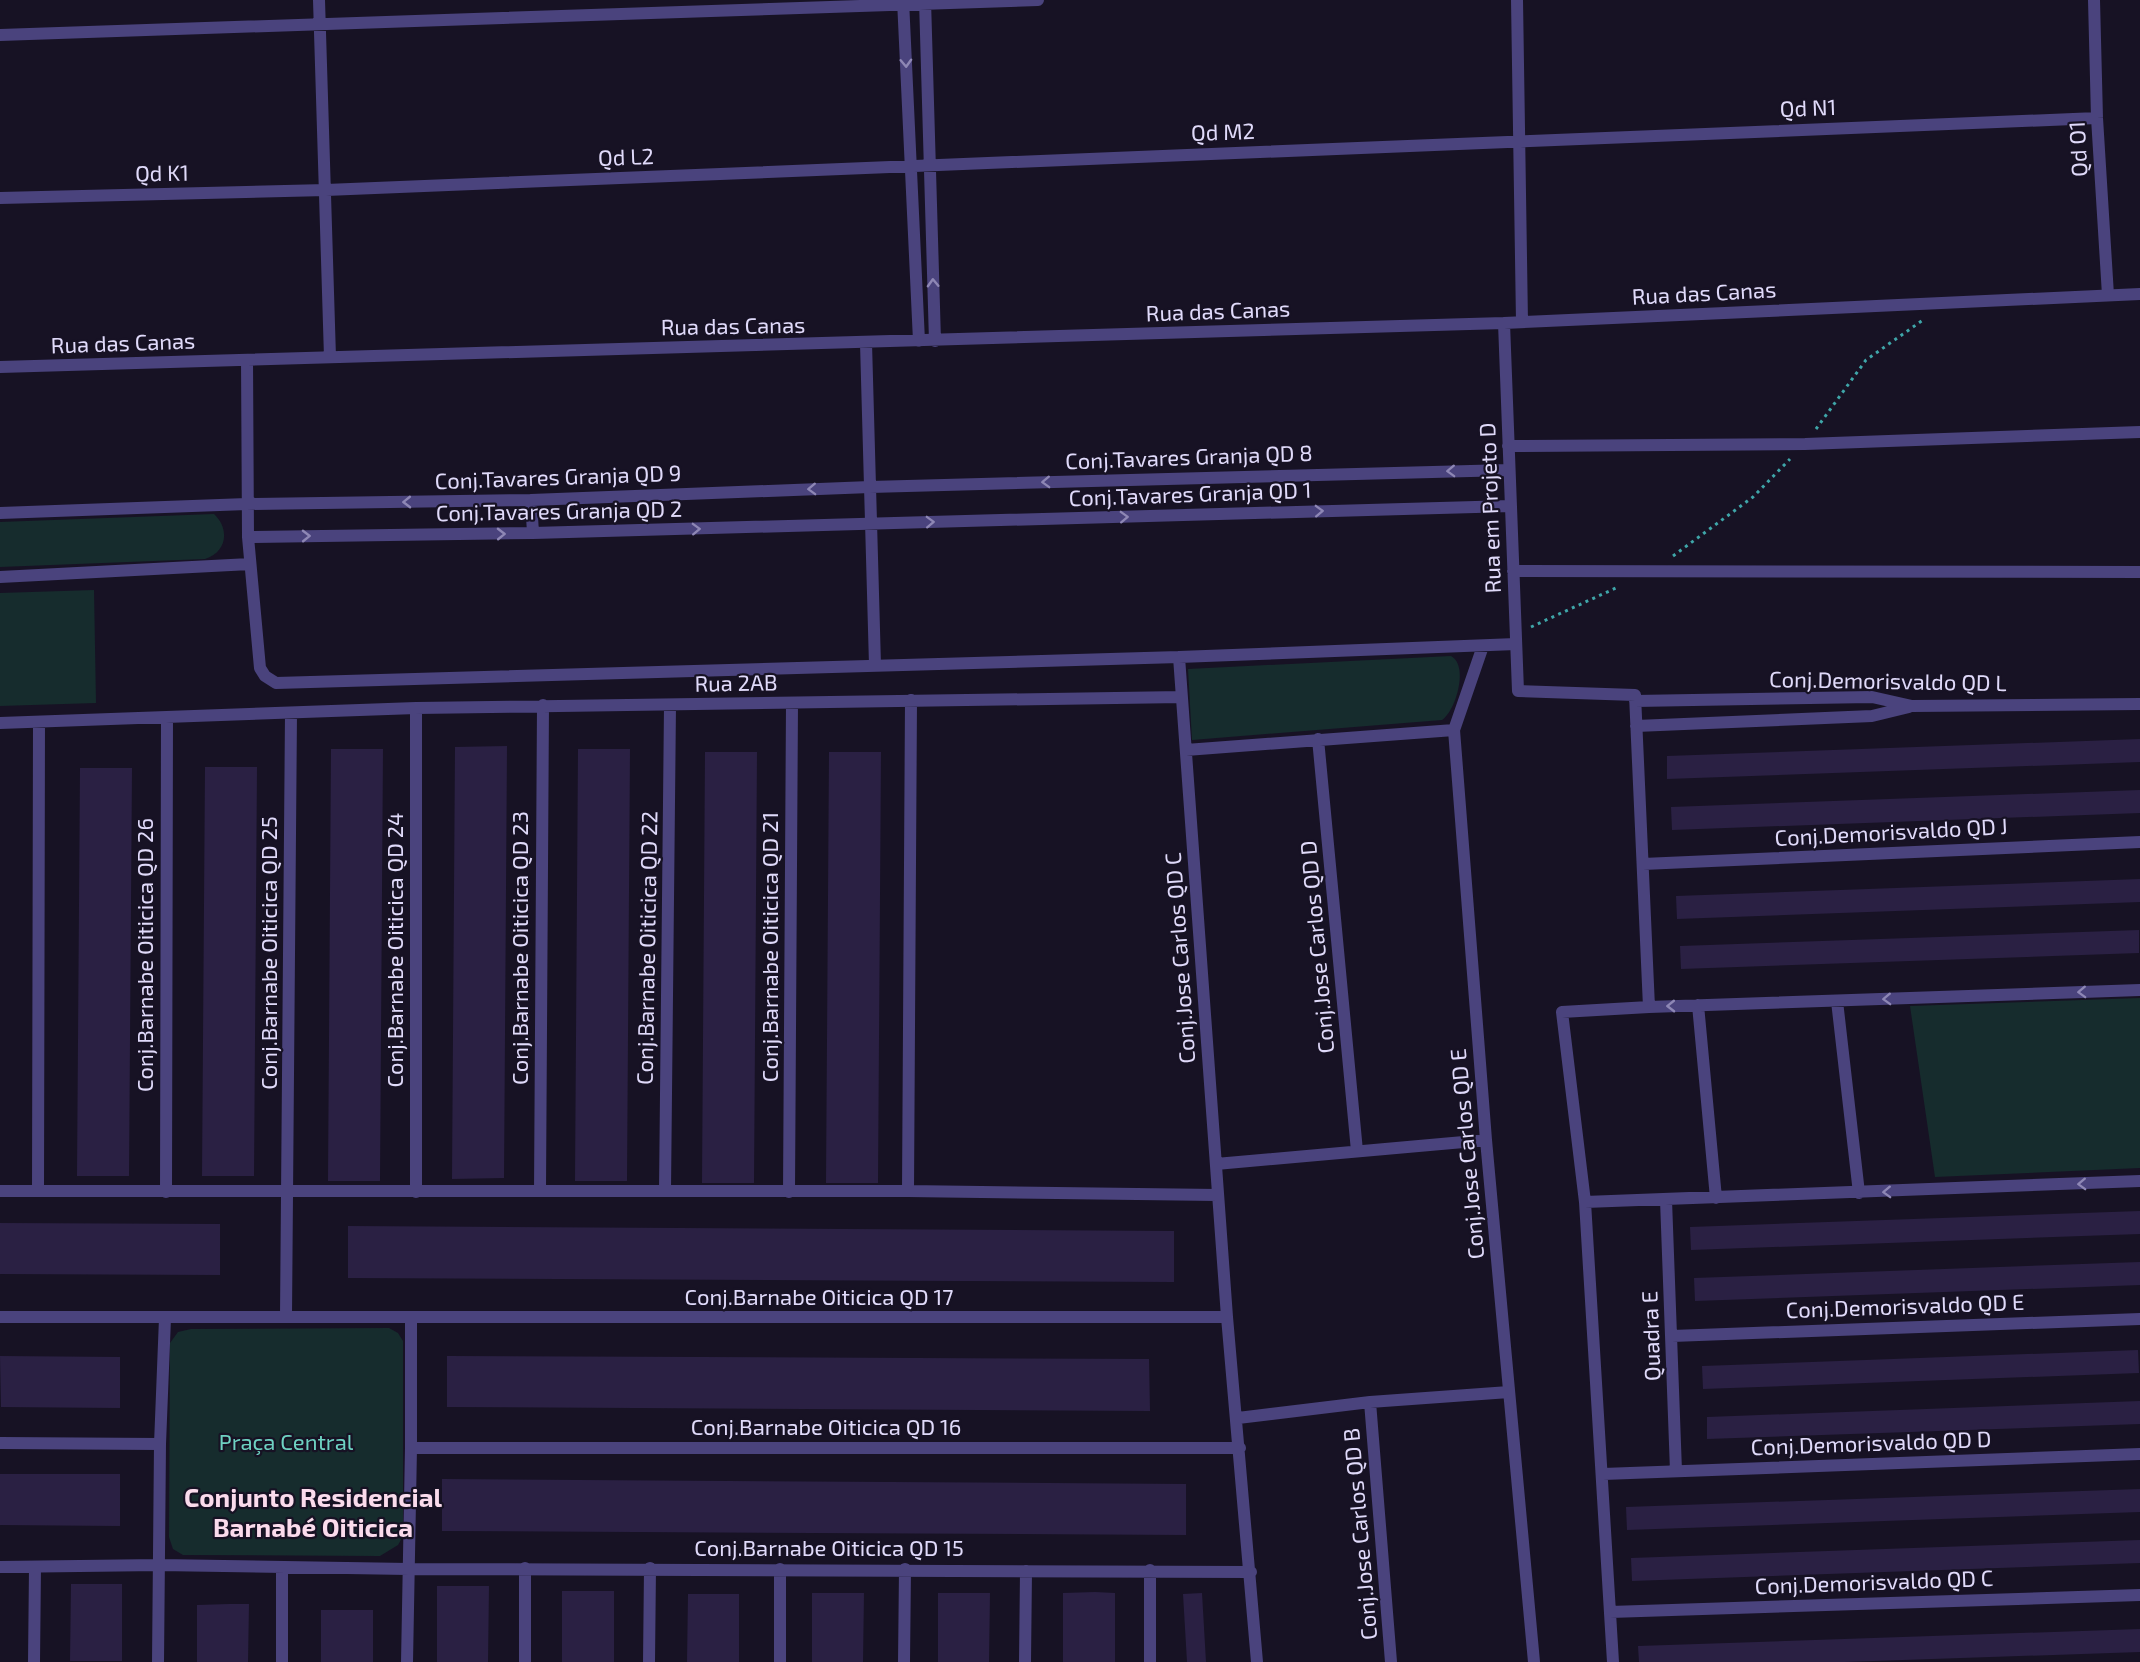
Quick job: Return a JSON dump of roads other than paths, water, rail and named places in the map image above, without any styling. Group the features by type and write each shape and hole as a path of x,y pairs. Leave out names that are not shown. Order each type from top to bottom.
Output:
{"street":[{"path":"319,0 330,357"},
{"path":"0,35 903,2 1038,0"},
{"path":"1517,0 1522,322"},
{"name":"Qd O1","path":"2094,0 2097,118 2108,295"},
{"path":"903,2 919,341"},
{"path":"925,3 935,341"},
{"name":"Qd N1","path":"1520,140 2097,118"},
{"name":"Qd M2","path":"928,165 1520,140"},
{"name":"Qd L2","path":"326,190 928,165"},
{"name":"Qd K1","path":"0,198 326,190"},
{"name":"Rua das Canas","path":"0,367 1522,322 2140,294"},
{"name":"Rua em Projeto D","path":"1504,322 1518,691"},
{"path":"866,343 875,665"},
{"path":"247,360 248,537 260,668 270,680 282,683 1179,657 1483,646 1516,639"},
{"path":"1508,446 1805,444 2140,432"},
{"name":"Conj.Tavares Granja QD 8","path":"870,487 1509,470"},
{"name":"Conj.Tavares Granja QD 9","path":"0,513 247,504 531,500 870,487"},
{"path":"531,500 533,533"},
{"name":"Conj.Tavares Granja QD 1","path":"871,523 1511,506"},
{"name":"Conj.Tavares Granja QD 2","path":"248,537 533,533 871,523"},
{"path":"0,577 250,564"},
{"path":"1513,571 2140,572"},
{"name":"Conj.Jose Carlos QD E","path":"1483,646 1454,730 1486,1140 1534,1662"},
{"name":"Conj.Jose Carlos QD C","path":"1179,657 1227,1317 1238,1418 1257,1662"},
{"name":"Conj.Demorisvaldo QD L","path":"1518,691 1634,694 1635,701 1872,697 1912,706 2140,704"},
{"name":"Rua 2AB","path":"0,723 543,705 1182,696"},
{"path":"908,1191 911,700"},
{"path":"1635,701 1649,1007"},
{"name":"Conj.Barnabe Oiticica QD 21","path":"789,1192 792,703"},
{"name":"Conj.Barnabe Oiticica QD 23","path":"540,1191 543,705"},
{"name":"Conj.Barnabe Oiticica QD 22","path":"665,1191 670,705"},
{"path":"1636,726 1872,716 1912,706"},
{"name":"Conj.Barnabe Oiticica QD 24","path":"416,708 416,1192"},
{"name":"Conj.Barnabe Oiticica QD 25","path":"286,1316 289,1193 291,713"},
{"name":"Conj.Barnabe Oiticica QD 26","path":"166,718 166,1192"},
{"path":"38,1191 39,722"},
{"path":"1186,750 1454,730"},
{"name":"Conj.Jose Carlos QD D","path":"1318,739 1357,1151"},
{"name":"Conj.Demorisvaldo QD J","path":"1643,864 2140,842"},
{"path":"1613,1662 1585,1202 1562,1012 1698,1005 2140,990"},
{"path":"1837,1001 1859,1193"},
{"path":"1698,1005 1716,1198"},
{"path":"1216,1164 1486,1140"},
{"path":"1585,1202 2140,1181"},
{"path":"0,1191 289,1193 908,1191 1218,1195"},
{"name":"Quadra E","path":"1666,1200 1676,1471"},
{"name":"Conj.Barnabe Oiticica QD 17","path":"0,1317 1227,1317"},
{"path":"158,1662 160,1444 165,1318"},
{"path":"407,1662 411,1318"},
{"name":"Conj.Demorisvaldo QD E","path":"1672,1336 2140,1318"},
{"path":"1238,1418 1370,1402 1509,1392"},
{"name":"Conj.Jose Carlos QD B","path":"1370,1402 1391,1662"},
{"path":"0,1443 160,1444"},
{"name":"Conj.Barnabe Oiticica QD 16","path":"411,1448 1240,1448"},
{"name":"Conj.Demorisvaldo QD D","path":"1603,1474 2140,1454"},
{"name":"Conj.Barnabe Oiticica QD 15","path":"0,1568 159,1565 408,1569 650,1568 1251,1572"},
{"path":"34,1662 35,1567"},
{"path":"282,1568 282,1662"},
{"path":"649,1662 650,1568"},
{"path":"525,1569 525,1662"},
{"path":"780,1569 780,1662"},
{"path":"904,1662 905,1569"},
{"path":"1150,1570 1150,1662"},
{"path":"1025,1662 1026,1571"},
{"name":"Conj.Demorisvaldo QD C","path":"1610,1612 2140,1595"}],"district":[{"name":"Conjunto Residencial Barnabé Oiticica","path":"313,1513"}],"park label":[{"name":"Praça Central","path":"286,1442"}]}
